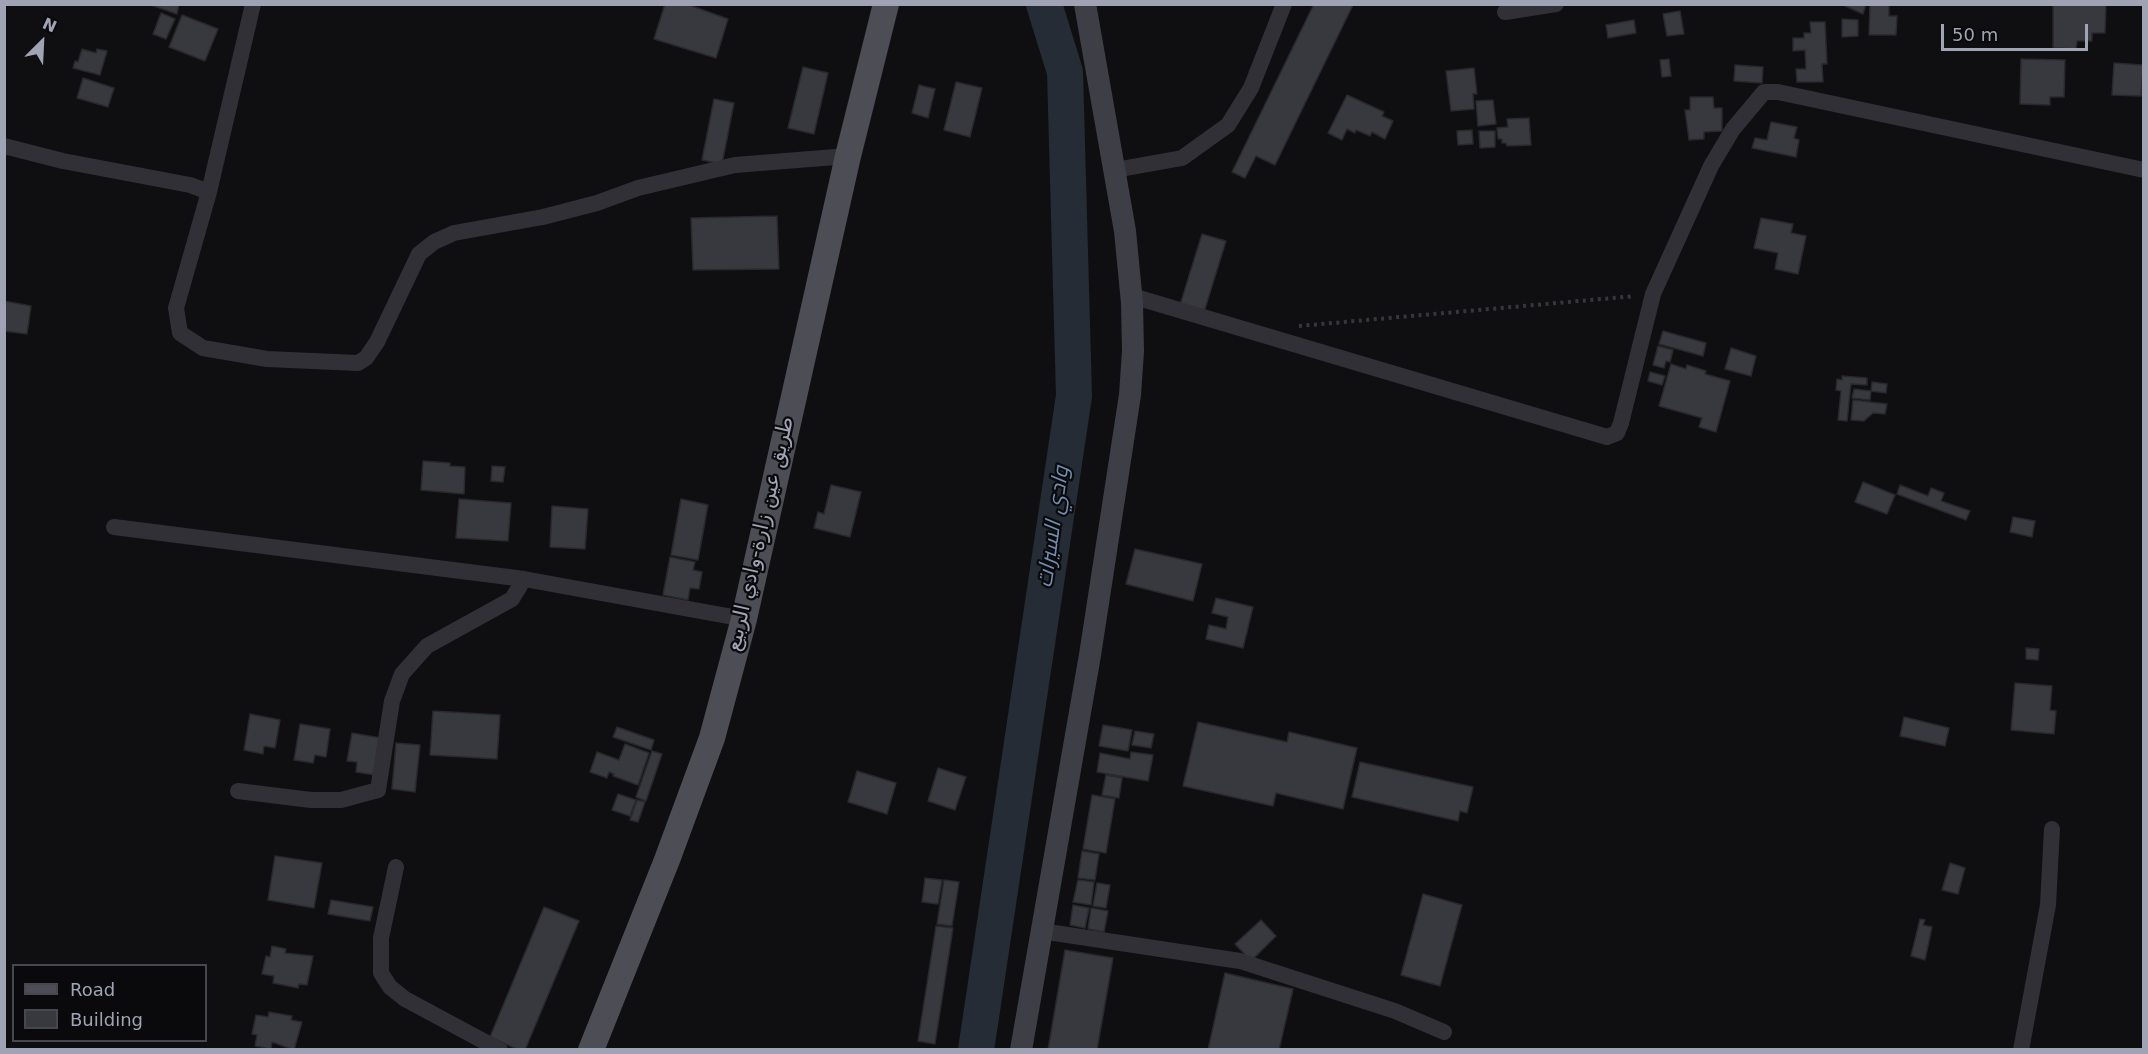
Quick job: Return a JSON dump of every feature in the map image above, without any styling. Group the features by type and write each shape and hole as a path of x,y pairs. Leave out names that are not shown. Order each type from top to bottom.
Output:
{"main road":[{"name":"طريق عين زارة-وادي الربيع","path":"591,1050 667,860 712,738 744,619 848,156 886,4"},
{"path":"1021,1050 1090,655 1130,395 1132,296 1115,170 1086,4"}],"street":[{"path":"253,4 209,192 176,308 180,333 203,348 267,359 358,363 366,358 377,342 419,254 434,242 454,233 543,217 597,203 638,188 735,165 848,156"},
{"path":"1115,170 1182,158 1228,125 1251,88 1284,4"},
{"path":"1505,12 1556,4"},
{"path":"1132,296 1607,436 1617,433 1621,423 1653,294 1712,166 1733,129 1764,92 1778,92 2144,170"},
{"path":"4,146 63,161 190,185 209,192"},
{"path":"114,527 524,579 744,619"},
{"path":"238,791 311,800 341,800 378,790 392,701 402,674 427,646 512,599 524,579"},
{"path":"2021,1050 2048,905 2052,830"},
{"path":"396,867 381,938 381,973 390,987 405,999 500,1050"},
{"path":"1041,931 1239,961 1395,1011 1444,1032"}],"path":[{"path":"1287,327 1653,294"}],"building":[{"path":"148,4 179,4 177,14"},
{"path":"665,4 686,4 728,19 716,58 654,39"},
{"path":"1314,4 1353,5 1275,165 1256,156 1245,178 1232,172"},
{"path":"1841,4 1866,4 1863,14"},
{"path":"1870,4 1889,4 1889,16 1897,16 1896,35 1869,35"},
{"path":"2053,4 2106,4 2105,33 2092,33 2092,41 2077,41 2076,49 2053,48"},
{"path":"1680,11 1684,34 1667,36 1663,14"},
{"path":"161,13 175,19 166,39 153,34"},
{"path":"182,15 218,29 205,61 169,47"},
{"path":"1842,19 1858,20 1858,36 1842,37"},
{"path":"1634,20 1636,33 1608,38 1606,25"},
{"path":"1810,22 1825,22 1827,64 1822,64 1823,82 1797,82 1796,69 1806,69 1805,50 1793,51 1793,38 1804,38 1804,33 1811,33"},
{"path":"82,49 96,53 97,49 107,51 100,75 73,68 75,61 78,62"},
{"path":"1669,59 1671,76 1662,77 1660,60"},
{"path":"2021,59 2065,60 2064,97 2050,97 2050,105 2020,104"},
{"path":"2114,63 2143,65 2141,96 2112,95"},
{"path":"1735,65 1763,67 1762,83 1734,81"},
{"path":"803,67 828,73 814,134 788,128"},
{"path":"1474,68 1477,94 1473,94 1474,109 1451,111 1446,71"},
{"path":"83,78 114,88 108,107 77,98"},
{"path":"956,82 982,88 970,137 944,130"},
{"path":"919,85 935,89 928,118 912,113"},
{"path":"1347,95 1384,112 1382,116 1393,121 1385,139 1372,132 1370,136 1347,129 1342,140 1328,133"},
{"path":"1690,97 1713,97 1714,108 1722,108 1722,131 1704,132 1704,139 1689,140 1685,110 1690,110"},
{"path":"714,99 734,103 722,164 702,160"},
{"path":"1493,100 1496,124 1478,126 1476,101"},
{"path":"1529,118 1531,145 1507,146 1506,143 1502,143 1502,139 1498,139 1497,128 1508,127 1507,119"},
{"path":"1771,122 1797,127 1794,138 1799,140 1796,157 1752,148 1755,138 1767,140"},
{"path":"1472,130 1473,144 1458,145 1457,131"},
{"path":"1479,131 1495,131 1495,147 1480,148"},
{"path":"777,216 779,269 693,270 691,218"},
{"path":"1761,218 1793,224 1791,233 1806,236 1798,274 1775,269 1778,253 1754,248"},
{"path":"1202,234 1226,241 1204,312 1180,305"},
{"path":"4,301 31,306 27,334 4,331"},
{"path":"1663,331 1706,343 1703,356 1659,344"},
{"path":"1658,346 1673,350 1670,362 1666,361 1664,368 1653,365"},
{"path":"1731,348 1756,356 1751,376 1725,369"},
{"path":"1671,364 1686,369 1687,365 1706,371 1705,374 1730,381 1716,432 1699,427 1702,418 1659,406"},
{"path":"1650,372 1665,376 1662,385 1648,381"},
{"path":"1842,376 1867,378 1867,385 1851,384 1847,421 1838,420 1841,391 1836,390 1837,379 1842,380"},
{"path":"1872,382 1887,384 1886,393 1871,391"},
{"path":"1854,389 1871,391 1870,400 1852,398"},
{"path":"1853,400 1887,404 1885,414 1873,413 1864,421 1851,420"},
{"path":"423,461 450,463 450,466 465,467 464,494 421,490"},
{"path":"492,466 505,467 503,482 491,481"},
{"path":"1863,482 1895,495 1887,514 1855,502"},
{"path":"831,485 861,492 850,537 814,528 818,512 824,514"},
{"path":"1900,485 1928,496 1931,488 1944,493 1941,501 1970,511 1966,520 1897,494"},
{"path":"459,499 511,503 508,541 456,538"},
{"path":"681,499 708,505 698,560 671,555"},
{"path":"552,506 588,509 585,549 550,547"},
{"path":"2013,517 2035,521 2032,537 2010,532"},
{"path":"1135,549 1202,564 1193,601 1126,584"},
{"path":"670,557 695,562 693,570 702,572 699,589 690,588 688,600 663,595"},
{"path":"1216,598 1253,607 1243,648 1206,639 1209,625 1226,629 1228,617 1212,613"},
{"path":"2026,648 2039,649 2038,660 2026,659"},
{"path":"2015,683 2052,686 2050,710 2056,711 2054,734 2011,730"},
{"path":"433,711 500,715 497,759 430,755"},
{"path":"250,714 280,720 275,748 264,746 263,754 244,750"},
{"path":"1904,717 1949,728 1945,746 1900,736"},
{"path":"1198,722 1287,742 1289,732 1357,748 1343,809 1276,793 1273,806 1183,786"},
{"path":"300,724 330,729 326,757 315,755 313,763 294,760"},
{"path":"1103,725 1132,730 1128,751 1099,746"},
{"path":"617,727 654,740 651,750 613,737"},
{"path":"1135,731 1154,734 1151,748 1132,745"},
{"path":"352,733 381,738 375,775 356,772 357,762 347,761"},
{"path":"396,743 420,745 415,792 392,789"},
{"path":"625,744 649,753 638,785 613,776 614,774 609,772 607,778 590,772 597,752 619,760"},
{"path":"652,751 662,754 646,801 636,797"},
{"path":"1131,752 1153,755 1148,781 1097,772 1100,753 1130,759"},
{"path":"1360,762 1473,787 1467,813 1460,811 1458,821 1352,797"},
{"path":"938,768 966,777 955,810 928,801"},
{"path":"857,771 896,783 887,814 848,802"},
{"path":"1106,775 1122,778 1119,798 1102,795"},
{"path":"618,794 636,800 630,816 612,810"},
{"path":"1092,795 1115,799 1106,853 1083,849"},
{"path":"637,800 645,802 638,822 630,820"},
{"path":"1082,851 1099,854 1095,880 1078,878"},
{"path":"275,856 322,863 314,908 268,900"},
{"path":"1950,863 1965,868 1958,894 1942,890"},
{"path":"925,878 942,880 938,904 922,902"},
{"path":"944,880 959,882 952,926 937,924"},
{"path":"1078,880 1094,882 1091,905 1073,902"},
{"path":"1097,883 1110,885 1106,908 1093,906"},
{"path":"1423,894 1462,905 1440,986 1401,975"},
{"path":"331,900 373,907 370,921 328,914"},
{"path":"1073,905 1089,908 1085,928 1070,925"},
{"path":"544,907 579,921 525,1050 519,1050 490,1037"},
{"path":"1091,908 1108,911 1104,932 1088,929"},
{"path":"1920,919 1925,920 1923,925 1932,927 1925,960 1911,956"},
{"path":"1261,920 1276,936 1251,961 1235,944"},
{"path":"936,926 953,928 935,1044 918,1041"},
{"path":"272,946 286,949 285,953 313,956 307,985 299,984 298,988 273,983 274,976 262,974 266,956 270,957"},
{"path":"1065,950 1113,958 1097,1050 1048,1050"},
{"path":"1225,973 1293,989 1279,1050 1208,1050"},
{"path":"269,1012 292,1016 291,1020 302,1022 294,1050 272,1042 271,1049 255,1046 257,1035 252,1034 256,1015 268,1017"}],"waterway":[{"name":"وادي السيرات","path":"976,1050 1074,396 1065,72 1044,4"}]}
